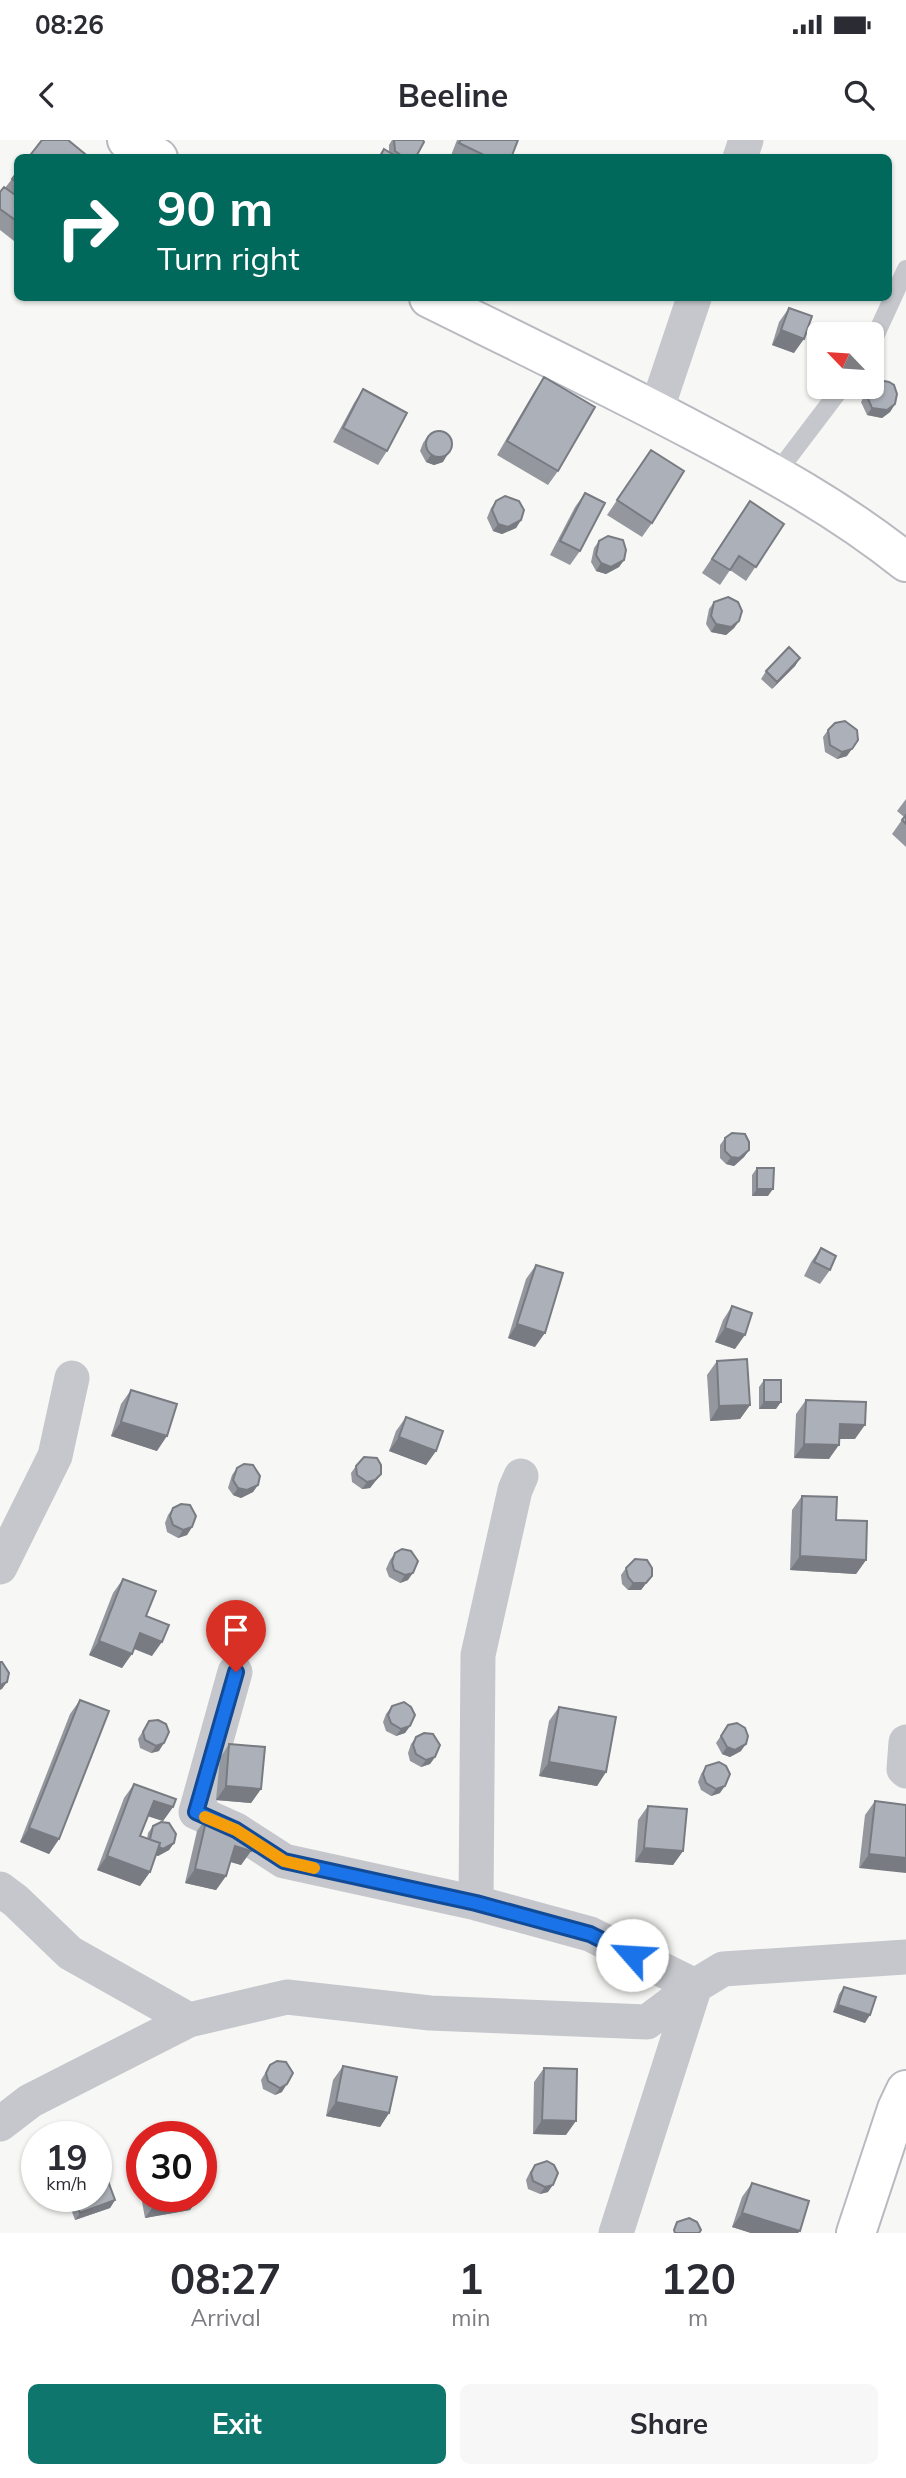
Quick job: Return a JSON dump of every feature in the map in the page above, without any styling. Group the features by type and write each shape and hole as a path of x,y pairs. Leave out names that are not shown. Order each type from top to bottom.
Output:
{"street":[{"path":"127,140 151,154"},
{"path":"435,301 776,474 828,505 906,562"},
{"path":"656,411 693,301"},
{"path":"0,1567 55,1456 72,1378"},
{"path":"476,1903 478,1655 515,1490 521,1476"},
{"path":"236,1672 196,1812 236,1830 284,1861 476,1903 590,1934 695,1986"},
{"path":"906,1742 906,1771"},
{"path":"0,1889 70,1952 189,2020"},
{"path":"0,2124 30,2101 189,2020 287,1997 430,2013 647,2022 723,1969 906,1957"},
{"path":"616,2233 695,1986"},
{"path":"856,2233 897,2109 906,2090"}],"lane":[{"path":"892,299 906,269"},
{"path":"882,322 891,301"},
{"path":"776,474 833,399"}],"building":[{"path":"42,140 68,140 85,154 31,154"},
{"path":"394,140 424,142 418,154 399,154 395,151"},
{"path":"461,140 518,140 513,154 482,154 459,143"},
{"path":"4,187 14,194 14,219 0,209 0,192"},
{"path":"789,308 812,316 810,322 807,322 804,339 781,330"},
{"path":"544,377 595,407 558,471 507,441"},
{"path":"884,381 894,385 897,394 895,404 887,410 872,408 868,399 884,399"},
{"path":"363,389 407,413 387,451 343,428"},
{"path":"439,431 448,435 452,444 448,453 439,457 430,453 426,444 430,435"},
{"path":"651,450 684,471 652,523 617,500"},
{"path":"585,493 605,503 580,551 560,541"},
{"path":"505,496 519,501 524,510 521,520 508,527 498,524 492,510 496,501"},
{"path":"750,501 784,524 756,567 739,556 730,570 712,559"},
{"path":"608,536 623,540 626,550 624,560 611,567 601,563 596,555 599,541"},
{"path":"728,597 738,602 742,611 739,621 731,627 716,624 711,616 714,602"},
{"path":"789,647 800,658 777,682 766,671"},
{"path":"845,721 857,730 858,740 852,749 842,752 830,745 828,730 835,723"},
{"path":"732,1133 745,1134 749,1142 749,1150 739,1158 731,1157 725,1151 725,1138"},
{"path":"757,1168 774,1168 773,1189 757,1189"},
{"path":"821,1248 836,1256 830,1270 814,1262"},
{"path":"536,1265 563,1273 545,1333 517,1324"},
{"path":"732,1306 752,1313 745,1335 725,1328"},
{"path":"747,1359 750,1405 719,1406 717,1361"},
{"path":"764,1380 781,1380 781,1402 764,1402"},
{"path":"131,1390 177,1404 167,1436 121,1422"},
{"path":"806,1400 866,1402 865,1425 840,1424 839,1445 804,1444"},
{"path":"406,1417 443,1431 436,1451 399,1437"},
{"path":"364,1457 377,1458 381,1465 381,1474 375,1480 367,1482 357,1475 356,1466"},
{"path":"244,1464 253,1465 260,1476 258,1485 247,1490 238,1488 233,1480 237,1468"},
{"path":"802,1496 837,1497 836,1520 867,1521 866,1560 800,1556"},
{"path":"181,1504 190,1505 196,1516 192,1527 183,1530 173,1525 170,1516 173,1508"},
{"path":"402,1549 411,1551 418,1561 413,1573 405,1575 394,1570 392,1562 395,1553"},
{"path":"635,1559 647,1560 652,1568 652,1576 646,1583 633,1583 628,1577 626,1568"},
{"path":"123,1579 156,1591 146,1616 169,1625 162,1642 140,1633 132,1654 99,1641"},
{"path":"0,1662 9,1673 7,1682 0,1685"},
{"path":"80,1700 109,1711 59,1839 29,1828"},
{"path":"404,1702 411,1707 415,1715 410,1726 401,1729 391,1723 388,1715 392,1706"},
{"path":"559,1707 616,1717 606,1772 549,1762"},
{"path":"158,1720 166,1724 169,1732 164,1743 156,1746 145,1740 143,1732 149,1721"},
{"path":"737,1723 745,1728 748,1736 746,1744 735,1750 727,1747 721,1736 728,1725"},
{"path":"424,1733 433,1734 440,1745 435,1757 426,1760 416,1754 413,1745 416,1737"},
{"path":"229,1744 265,1747 261,1789 226,1786"},
{"path":"719,1762 726,1766 730,1774 725,1786 716,1789 706,1783 703,1774 706,1766"},
{"path":"134,1784 176,1799 173,1807 154,1801 140,1836 160,1843 150,1872 107,1856"},
{"path":"875,1801 906,1805 906,1858 869,1854"},
{"path":"648,1806 687,1809 683,1851 644,1848"},
{"path":"207,1817 256,1834 251,1851 235,1846 226,1876 195,1869"},
{"path":"161,1822 169,1823 176,1834 174,1843 163,1849 159,1847 160,1843 150,1839 153,1826"},
{"path":"844,1987 876,1997 870,2015 838,2005"},
{"path":"277,2061 286,2062 293,2073 287,2084 280,2088 268,2081 266,2073 270,2065"},
{"path":"343,2066 397,2077 389,2113 336,2102"},
{"path":"544,2068 577,2069 576,2121 542,2120"},
{"path":"547,2161 554,2165 558,2173 553,2185 545,2187 533,2181 531,2173 535,2165"},
{"path":"752,2183 809,2201 800,2231 742,2213"},
{"path":"689,2218 697,2222 701,2230 699,2233 675,2233 677,2222"}],"slow traffic":[{"path":"205,1817 236,1830 284,1861 314,1868"}],"route":[{"path":"236,1672 196,1812 236,1830 284,1861 476,1903 590,1934 632,1955"}]}
